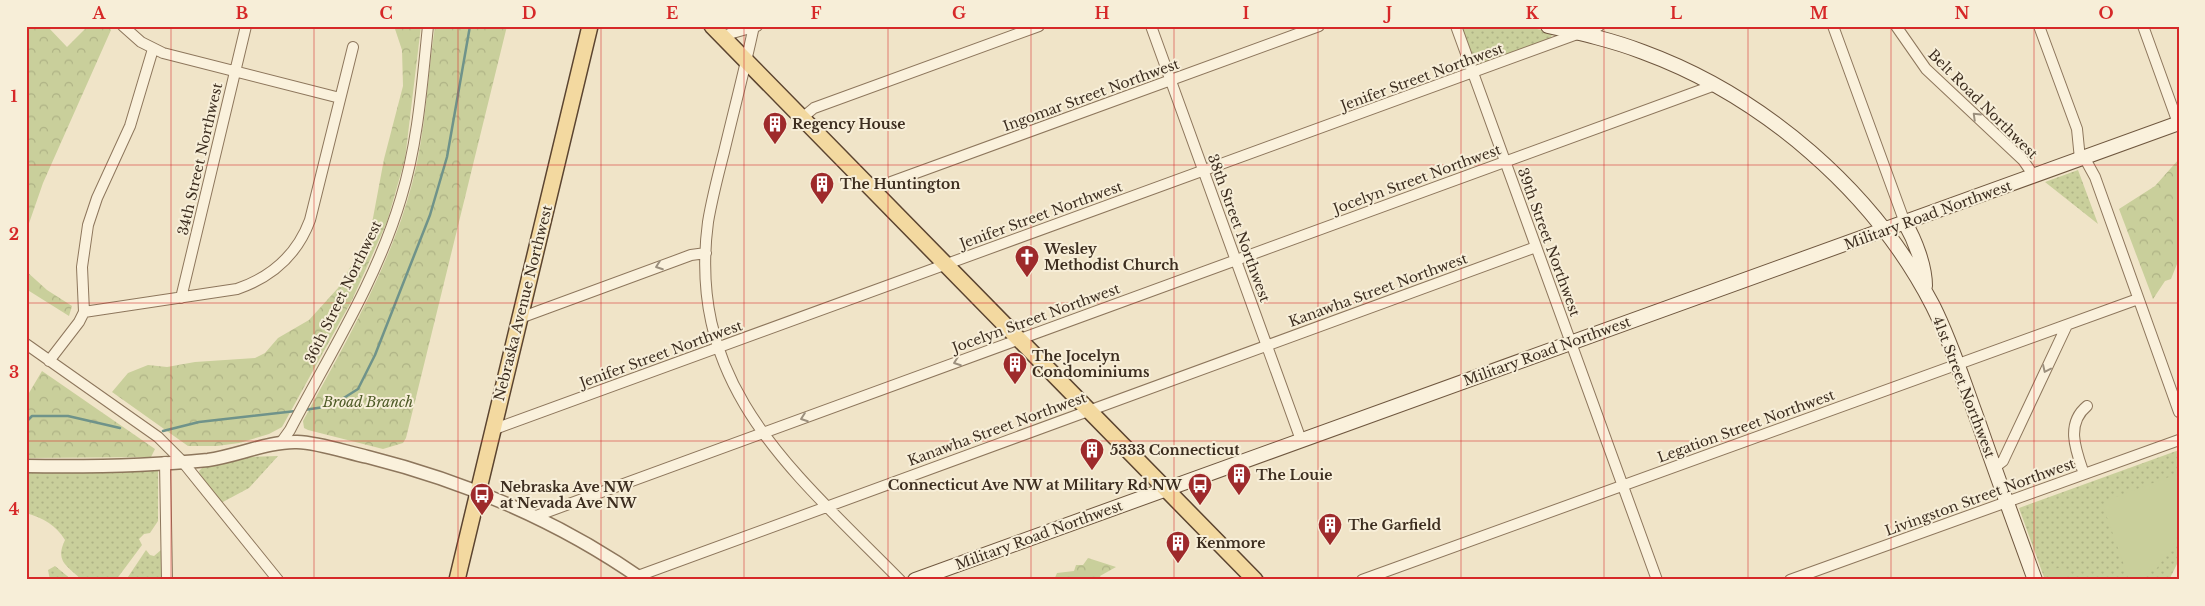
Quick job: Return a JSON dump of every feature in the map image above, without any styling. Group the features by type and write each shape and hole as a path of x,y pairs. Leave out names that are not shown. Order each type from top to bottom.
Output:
{"main road":[{"name":"Nebraska Avenue Northwest","path":"457,580 590,26"},
{"path":"1548,26 1643,52 1715,85 1758,111 1804,146 1855,196 1895,246 1925,292"},
{"path":"717,31 1254,580"},
{"name":"Military Road Northwest","path":"915,580 2179,123"},
{"path":"1895,246 1905,223"},
{"name":"41st Street Northwest","path":"1905,223 1911,234 1924,273 1925,292 1958,364 2035,580"}],"street":[{"path":"123,26 153,48 235,72 340,98"},
{"name":"34th Street Northwest","path":"181,298 246,26"},
{"name":"36th Street Northwest","path":"280,444 293,424 366,285 395,218 414,143 428,26"},
{"path":"802,118 814,108 1039,26"},
{"name":"38th Street Northwest","path":"1151,26 1301,440"},
{"name":"Ingomar Street Northwest","path":"872,189 1319,26"},
{"name":"39th Street Northwest","path":"1456,26 1657,580"},
{"name":"Jenifer Street Northwest","path":"492,430 1599,26"},
{"name":"41st Street Northwest","path":"1833,26 1905,223"},
{"name":"Belt Road Northwest","path":"1896,26 1926,69 2023,160 2034,176"},
{"path":"2039,26 2179,412"},
{"path":"2143,26 2179,123"},
{"path":"717,31 755,27 712,201 706,253 708,300 718,348 738,396 761,433 900,580"},
{"path":"84,312 248,286 273,273 291,254 304,234 313,211 353,47"},
{"path":"50,361 79,322 84,312 82,267 88,225 97,198 130,126 153,48"},
{"name":"Jocelyn Street Northwest","path":"536,516 1715,85"},
{"name":"Kanawha Street Northwest","path":"640,578 828,506 1536,247"},
{"path":"520,318 691,255 706,253"},
{"name":"Legation Street Northwest","path":"1362,580 2138,299"},
{"path":"1994,468 2004,461 2067,324"},
{"path":"26,344 158,437 182,461 278,580"},
{"path":"2084,474 2076,448 2074,431 2079,414 2087,406"},
{"name":"Livingston Street Northwest","path":"1790,580 2179,440"},
{"path":"26,466 166,462 223,458 280,444 299,442 322,446 405,467 478,491 536,516 583,542 640,578"},
{"path":"166,462 167,580"}],"green space":[{"path":"26,26 47,26 67,47 88,26 107,26 111,30 43,183 26,232"},
{"name":"Broad Branch","path":"394,26 421,26 405,159 387,222 352,300 282,427 269,434 239,443 217,446 188,446 112,392 128,373 148,365 167,367 195,362 255,358 265,353 278,338 309,320 338,288 370,234 384,159 403,86 402,50"},
{"name":"Broad Branch","path":"435,26 507,26 406,438 403,443 383,449 308,430 304,428 303,421 365,306 403,215 417,164"},
{"path":"1461,26 1524,26 1550,32 1552,35 1550,39 1477,65"},
{"path":"2179,159 2179,259 2171,279 2165,281 2153,299 2119,209 2155,186"},
{"path":"2078,170 2098,224 2045,182"},
{"path":"26,271 47,290 72,306 69,316 26,289"},
{"path":"42,371 155,449 151,457 26,458 26,398"},
{"path":"2179,450 2179,560 2169,580 2045,580 2019,508"},
{"path":"278,456 249,488 221,503 199,471 204,466 250,457"},
{"path":"158,469 158,521 150,533 144,534 139,539 142,545 116,580 81,579 67,566 62,558 62,547 65,540 58,530 38,517 26,513 26,470"},
{"path":"2177,474 2179,533 2173,546 2157,568 2143,576 2129,579 2103,506 2105,501"},
{"path":"146,550 150,555 154,556 161,550 161,580 126,580"},
{"path":"1088,558 1116,567 1100,576 1102,580 1054,580 1057,573 1074,571 1076,565 1083,565"},
{"path":"55,566 72,580 50,580 48,570"},
{"path":"2064,566 2069,580 2050,580 2047,572"}],"waterway":[{"name":"Broad Branch","path":"304,410 331,406 358,389 375,355 430,215 447,157 470,26"},
{"name":"Broad Branch","path":"163,431 199,422 296,411"},
{"name":"Broad Branch","path":"26,422 32,416 68,416 120,428"}],"place":[{"name":"Regency House","path":"775,145"},
{"name":"The Huntington","path":"822,205"},
{"name":"Wesley Methodist Church","path":"1027,278"},
{"name":"The Jocelyn Condominiums","path":"1015,385"},
{"name":"5333 Connecticut","path":"1092,471"},
{"name":"The Louie","path":"1239,496"},
{"name":"Connecticut Ave NW at Military Rd NW","path":"1200,506"},
{"name":"Nebraska Ave NW at Nevada Ave NW","path":"482,516"},
{"name":"The Garfield","path":"1330,546"},
{"name":"Kenmore","path":"1178,564"}]}
